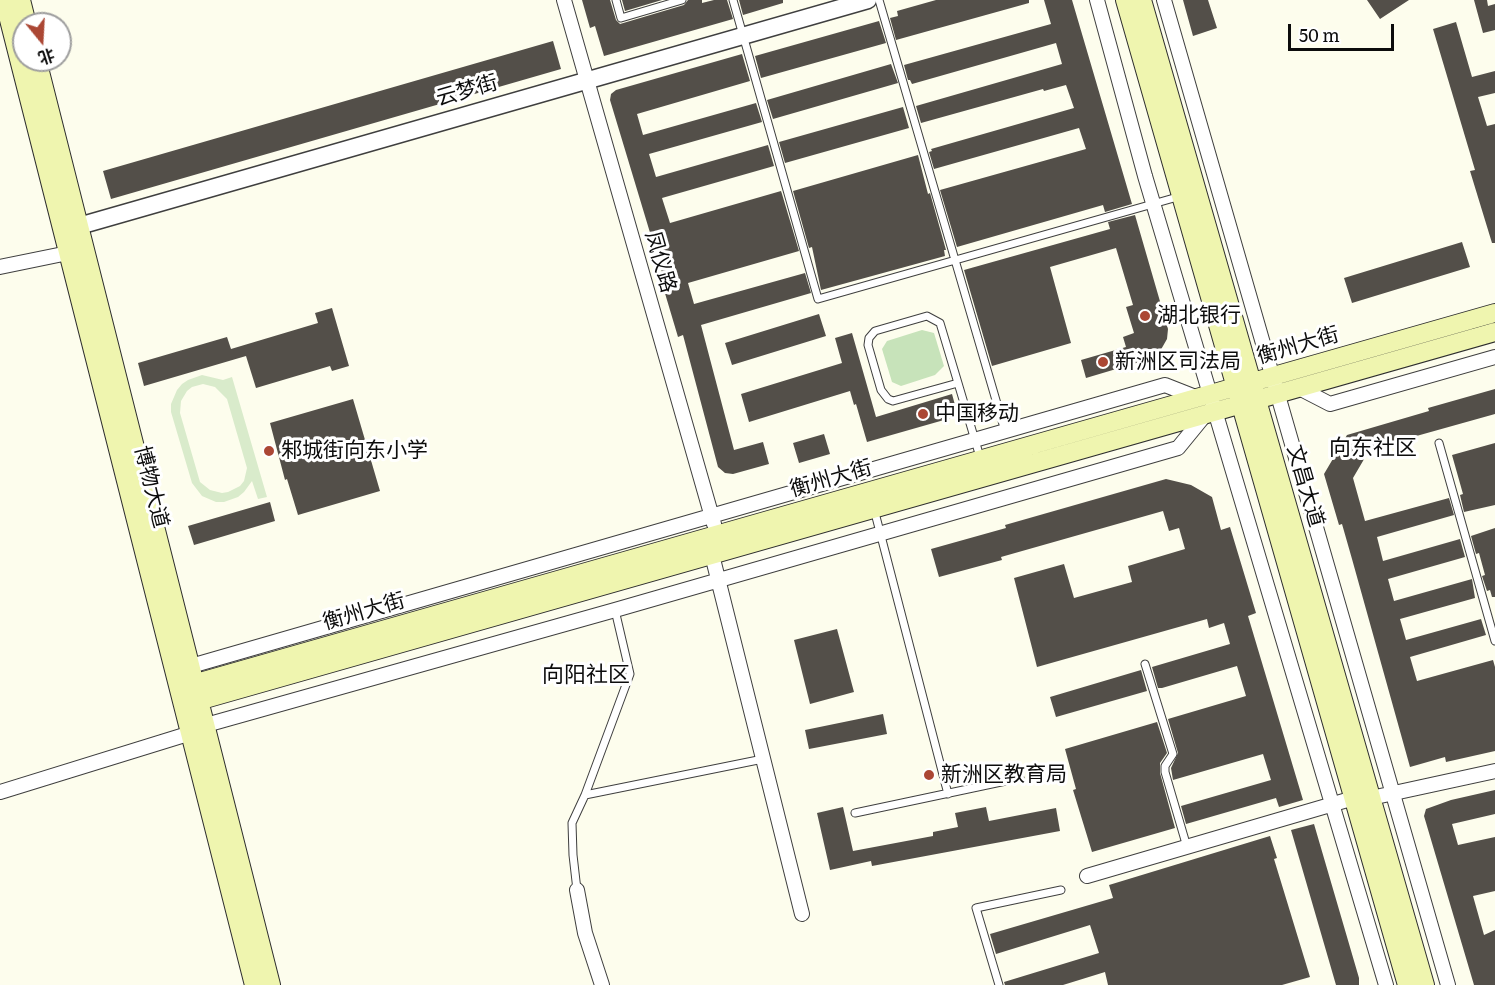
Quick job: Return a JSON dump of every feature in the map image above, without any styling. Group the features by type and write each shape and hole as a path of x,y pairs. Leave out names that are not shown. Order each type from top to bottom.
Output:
{"main road":[{"name":"博物大道","path":"4,0 12,24"},
{"name":"文昌大道","path":"1125,0 1181,196 1246,393"},
{"name":"文昌大道","path":"1143,0 1246,393 1362,798 1407,985"},
{"name":"博物大道","path":"24,72 68,253 190,689"},
{"name":"博物大道","path":"40,72 190,689 254,985"},
{"name":"衡州大街","path":"190,689 712,555 874,509 1275,385 1495,313"},
{"name":"衡州大街","path":"1275,385 1299,388 1495,332"},
{"name":"衡州大街","path":"190,689 980,460 1207,405"},
{"name":"博物大道","path":"199,729 271,985"},
{"name":"文昌大道","path":"1362,798 1425,985"}],"street":[{"name":"凤仪路","path":"564,0 717,535"},
{"name":"云梦街","path":"79,226 868,0"},
{"path":"1096,0 1154,204 1207,405 1386,985"},
{"path":"1164,0 1448,985"},
{"path":"0,267 68,253"},
{"path":"1299,388 1330,404 1495,357"},
{"path":"190,689 712,516 1164,385 1207,405"},
{"path":"0,792 199,729 1178,448 1207,405"},
{"path":"712,555 802,914"},
{"path":"1087,876 1332,804 1495,771"},
{"path":"577,890 585,933 602,985"}],"lane":[{"path":"616,0 621,18 682,0"},
{"path":"733,0 818,299 1181,196"},
{"path":"879,0 1005,431"},
{"path":"958,382 893,401 888,399 881,390 867,345 869,338 874,331 927,316 940,322 958,382 980,460"},
{"path":"1439,443 1495,641"},
{"path":"874,509 948,794"},
{"path":"577,890 573,855 573,823 630,674 615,610"},
{"path":"1145,664 1173,754 1165,766 1165,772 1187,847"},
{"path":"585,795 763,759"},
{"path":"855,813 1020,778"},
{"path":"999,985 976,908 1061,890"}],"green space":[{"path":"922,330 934,333 944,366 935,375 901,386 892,382 882,349 887,341"},
{"path":"202,375 223,380 232,377 267,497 258,499 252,481 238,497 216,502 202,496 192,483 171,412 171,404 177,390 188,380","holes":["203,384 215,387 227,399 247,468 244,481 240,486 222,493 210,490 200,482 180,413 181,401 192,387"]}],"building":[{"path":"582,0 610,0 616,20 620,24 684,5 688,0 702,0 702,3 727,0 733,19 604,56 595,26 590,28"},
{"path":"622,0 662,0 625,11"},
{"path":"739,0 783,0 783,3 743,15"},
{"path":"936,0 1029,0 1029,3 896,40 890,18 898,16 897,11"},
{"path":"1044,0 1072,0 1132,204 1105,212 1103,205 957,247 940,190 1086,149 1079,128 934,169 929,152 932,151 931,149 1074,108 1066,85 1044,91 1043,89 921,123 916,106 1062,64 1056,43 912,84 908,80 904,65 1051,24"},
{"path":"1183,0 1208,0 1217,28 1193,36"},
{"path":"1367,0 1409,0 1380,19"},
{"path":"1474,0 1487,0 1488,6 1495,4 1495,30 1483,33"},
{"path":"879,21 886,43 761,78 755,56"},
{"path":"1456,22 1472,77 1495,71 1495,93 1478,97 1487,126 1495,124 1495,243 1492,243 1470,171 1475,170 1433,29"},
{"path":"553,41 561,69 111,199 103,171"},
{"path":"742,54 750,81 637,114 643,135 756,103 762,122 649,154 656,177 768,145 774,166 662,198 670,223 781,191 782,194 799,251 688,283 694,304 805,273 811,293 701,325 734,450 763,442 769,464 733,474 725,473 718,467 683,335 678,337 664,290 667,289 610,100 611,94 616,90"},
{"path":"891,64 898,83 773,119 767,100"},
{"path":"903,107 909,128 785,163 779,142"},
{"path":"918,155 946,250 944,250 945,256 821,290 812,247 809,248 793,191"},
{"path":"1135,215 1168,329 1167,339 1159,353 1153,358 1086,378 1081,360 1126,347 1123,337 1134,333 1126,307 1133,305 1116,248 1050,267 1071,343 992,366 964,270 1110,229 1108,222"},
{"path":"1462,242 1470,267 1352,303 1344,278"},
{"path":"332,308 349,366 332,371 330,366 256,388 246,356 144,386 138,363 227,337 231,349 318,323 315,313"},
{"path":"819,314 826,336 732,365 725,343"},
{"path":"852,333 876,417 952,394 958,416 867,442 850,391 749,422 741,394 842,363 835,338"},
{"path":"1495,389 1495,414 1370,449 1353,478 1365,521 1449,498 1454,515 1377,537 1383,561 1460,539 1465,557 1388,579 1394,601 1472,579 1475,598 1400,619 1406,640 1481,619 1486,635 1410,657 1417,681 1493,660 1495,667 1495,751 1446,762 1445,757 1410,767 1342,524 1339,525 1324,474 1347,435"},
{"path":"353,399 380,491 298,515 287,479 285,480 270,423"},
{"path":"824,434 830,454 799,463 793,443"},
{"path":"1495,443 1495,505 1464,512 1460,495 1463,494 1452,455"},
{"path":"1166,479 1191,485 1212,497 1221,530 1230,527 1256,613 1248,616 1303,800 1279,807 1276,798 1186,824 1181,806 1271,780 1263,754 1173,780 1171,768 1178,753 1168,719 1246,696 1237,666 1162,688 1158,688 1152,667 1230,644 1224,623 1209,628 1207,619 1037,667 1014,578 1064,564 1074,598 1132,582 1128,566 1185,549 1179,528 1169,531 1163,511 939,577 931,549 1006,528 1005,525"},
{"path":"270,502 275,521 194,545 188,526"},
{"path":"1495,528 1495,597 1492,597 1490,590 1487,591 1482,576 1485,575 1479,553 1476,554 1471,536"},
{"path":"837,629 854,692 810,704 794,640"},
{"path":"1141,670 1147,691 1056,717 1050,697"},
{"path":"883,714 887,734 809,749 805,730"},
{"path":"1157,722 1167,753 1160,763 1160,773 1175,828 1092,852 1073,790 1076,789 1065,749"},
{"path":"1495,790 1495,814 1452,824 1458,845 1495,837 1495,891 1473,896 1484,935 1495,930 1495,985 1474,985 1424,816 1426,809 1451,800"},
{"path":"843,807 853,851 933,836 933,832 958,827 955,813 986,807 989,821 1056,808 1060,831 872,866 871,861 830,870 817,813"},
{"path":"1314,824 1359,978 1359,985 1336,985 1291,830"},
{"path":"1270,836 1277,858 1274,859 1310,977 1282,985 1108,985 1105,972 1063,985 1005,985 1004,982 1099,953 1090,925 996,954 990,934 1113,898 1109,885"}],"place":[{"name":"湖北银行","path":"1145,316"},
{"name":"新洲区司法局","path":"1103,362"},
{"name":"中国移动","path":"923,414"},
{"name":"邾城街向东小学","path":"269,451"},
{"name":"新洲区教育局","path":"929,775"}],"district":[{"name":"向东社区","path":"1373,449"},
{"name":"向阳社区","path":"586,676"}]}
